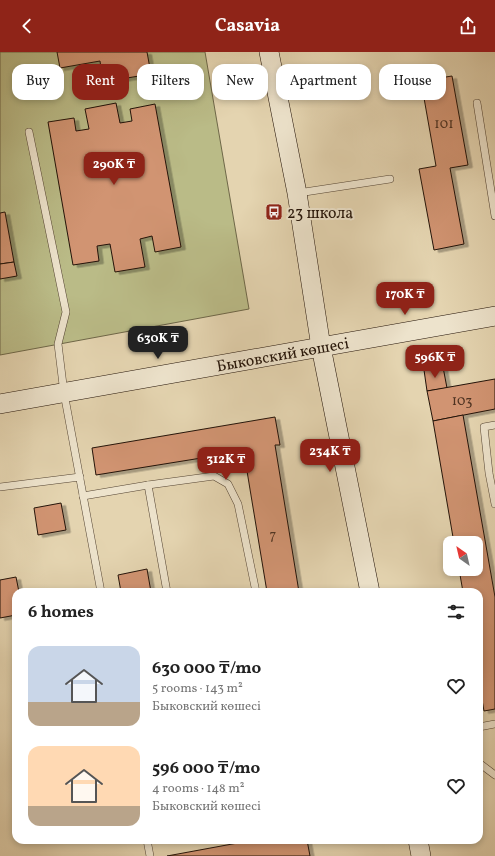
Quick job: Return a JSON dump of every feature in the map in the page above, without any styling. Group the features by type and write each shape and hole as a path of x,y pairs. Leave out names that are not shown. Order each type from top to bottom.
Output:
{"main road":[{"path":"269,52 298,193 320,347 369,588"},
{"name":"Быковский көшесі","path":"0,404 495,316"},
{"path":"419,844 421,856"}],"lane":[{"path":"477,103 495,216"},
{"path":"29,132 66,312 58,344 64,393 100,588"},
{"path":"298,193 390,179"},
{"path":"495,425 484,427 492,473 495,504"},
{"path":"83,496 214,476 228,484 238,504 255,588"},
{"path":"0,487 80,477"},
{"path":"148,485 166,588"},
{"path":"483,726 495,724"},
{"path":"483,766 495,775"},
{"path":"148,844 150,856"}],"green space":[{"path":"0,52 205,52 212,100 249,309 0,355"}],"building":[{"path":"57,52 147,52 149,64 137,64 137,76 129,78 129,64 100,64 100,61 72,64 72,66 64,67 64,64 59,64"},
{"path":"452,76 468,165 450,168 464,244 434,250 419,169 436,166 424,100 446,100 446,77"},
{"path":"116,103 120,123 132,121 130,109 155,104 181,247 155,252 152,236 140,239 145,267 115,272 110,244 97,246 99,261 73,265 48,122 74,118 76,131 89,129 85,109"},
{"path":"5,212 14,262 0,264 0,213"},
{"path":"14,262 17,276 0,279 0,264"},
{"path":"443,367 447,388 427,391 424,370"},
{"path":"495,379 495,409 433,421 427,391"},
{"path":"463,415 495,597 495,709 484,711 483,705 483,588 462,588 460,576 483,576 483,536 453,536 433,421"},
{"path":"275,417 280,445 275,445 298,588 266,588 246,465 253,464 251,450 96,475 92,448"},
{"path":"61,503 66,530 38,535 34,508"},
{"path":"147,569 150,588 120,588 118,575"},
{"path":"16,577 18,588 12,588 12,616 0,618 0,580"},
{"path":"232,844 308,844 310,856 167,856"}],"place":[{"name":"23 школа","path":"274,212"}]}
